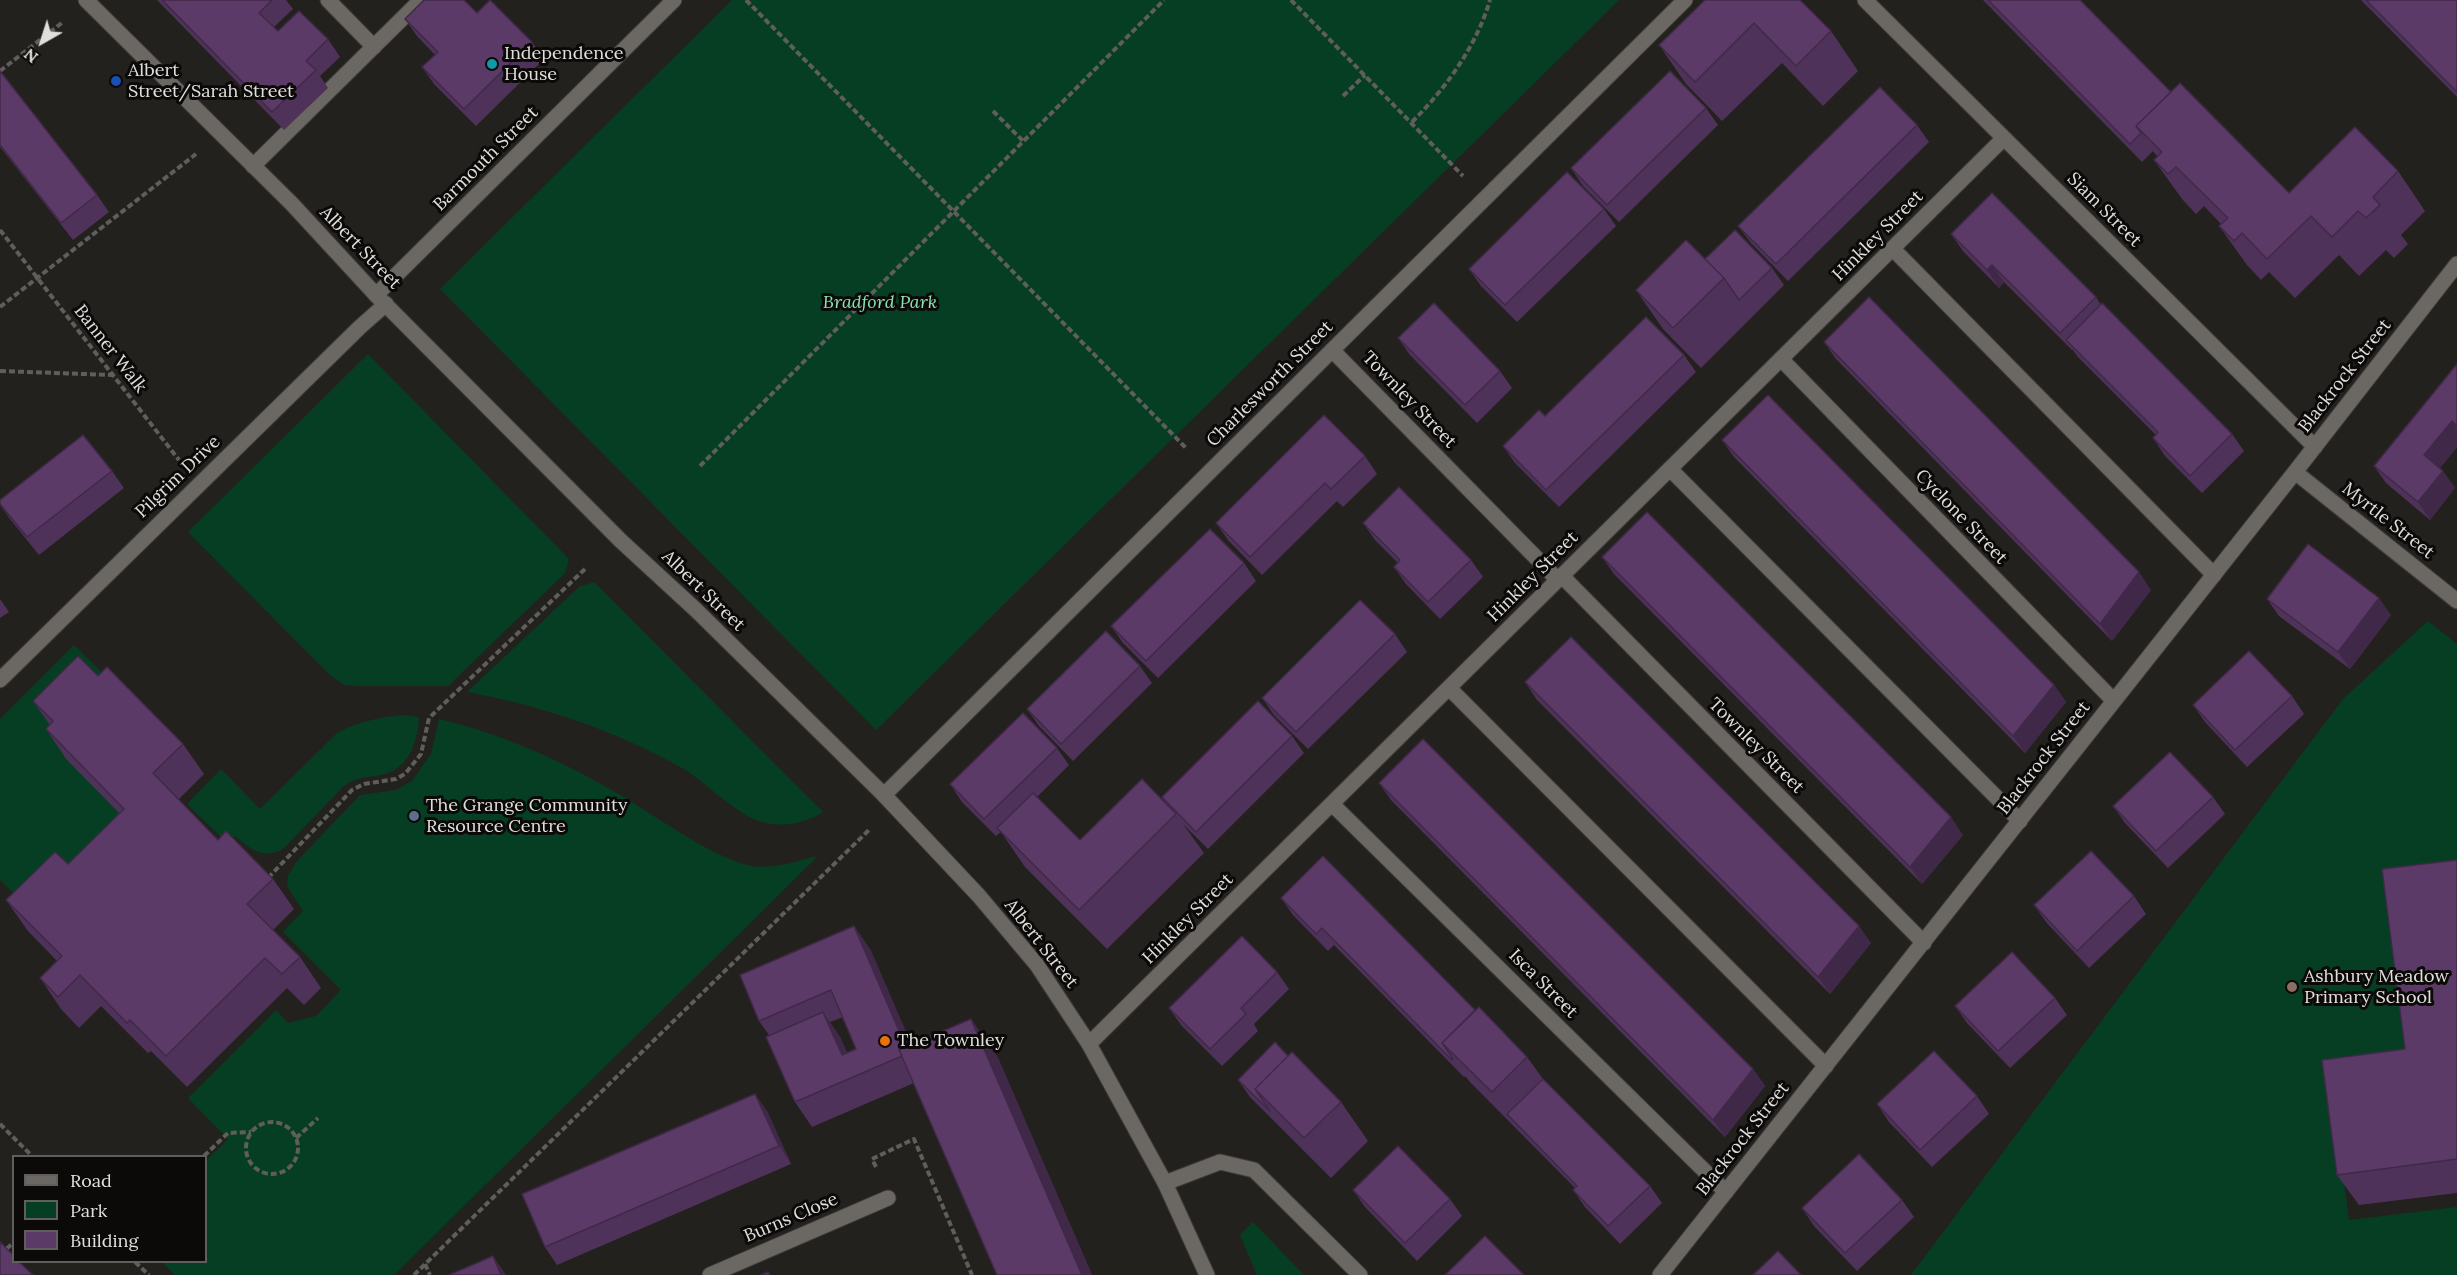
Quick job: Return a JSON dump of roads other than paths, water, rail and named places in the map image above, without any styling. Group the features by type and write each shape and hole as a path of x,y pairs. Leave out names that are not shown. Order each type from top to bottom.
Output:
{"street":[{"path":"328,0 374,47"},
{"path":"253,166 421,0"},
{"name":"Barmouth Street","path":"381,299 674,0"},
{"name":"Charlesworth Street","path":"889,801 1210,472 1684,0"},
{"name":"Siam Street","path":"1865,0 2315,447"},
{"name":"Albert Street","path":"87,1 253,166 621,541 696,610 889,801 979,896 1037,965 1089,1044 1165,1183 1207,1275"},
{"name":"Hinkley Street","path":"1089,1044 2004,138"},
{"path":"1893,249 2214,575"},
{"name":"Blackrock Street","path":"1660,1275 2457,264"},
{"name":"Pilgrim Drive","path":"0,680 381,299"},
{"name":"Townley Street","path":"1332,350 1924,943"},
{"name":"Cyclone Street","path":"1781,359 2114,701"},
{"path":"1670,469 2020,821"},
{"name":"Myrtle Street","path":"2295,472 2457,601"},
{"path":"1449,688 1826,1066"},
{"name":"Isca Street","path":"1332,804 1726,1192"},
{"path":"1165,1183 1220,1162 1254,1170 1360,1275"},
{"name":"Burns Close","path":"710,1275 888,1198"}],"place":[{"name":"Independence House","path":"492,64"},
{"name":"Albert Street/Sarah Street","path":"116,81"},
{"name":"The Grange Community Resource Centre","path":"414,816"},
{"name":"Ashbury Meadow Primary School","path":"2292,987"},
{"name":"The Townley","path":"885,1041"}],"park label":[{"name":"Bradford Park","path":"880,303"}]}
